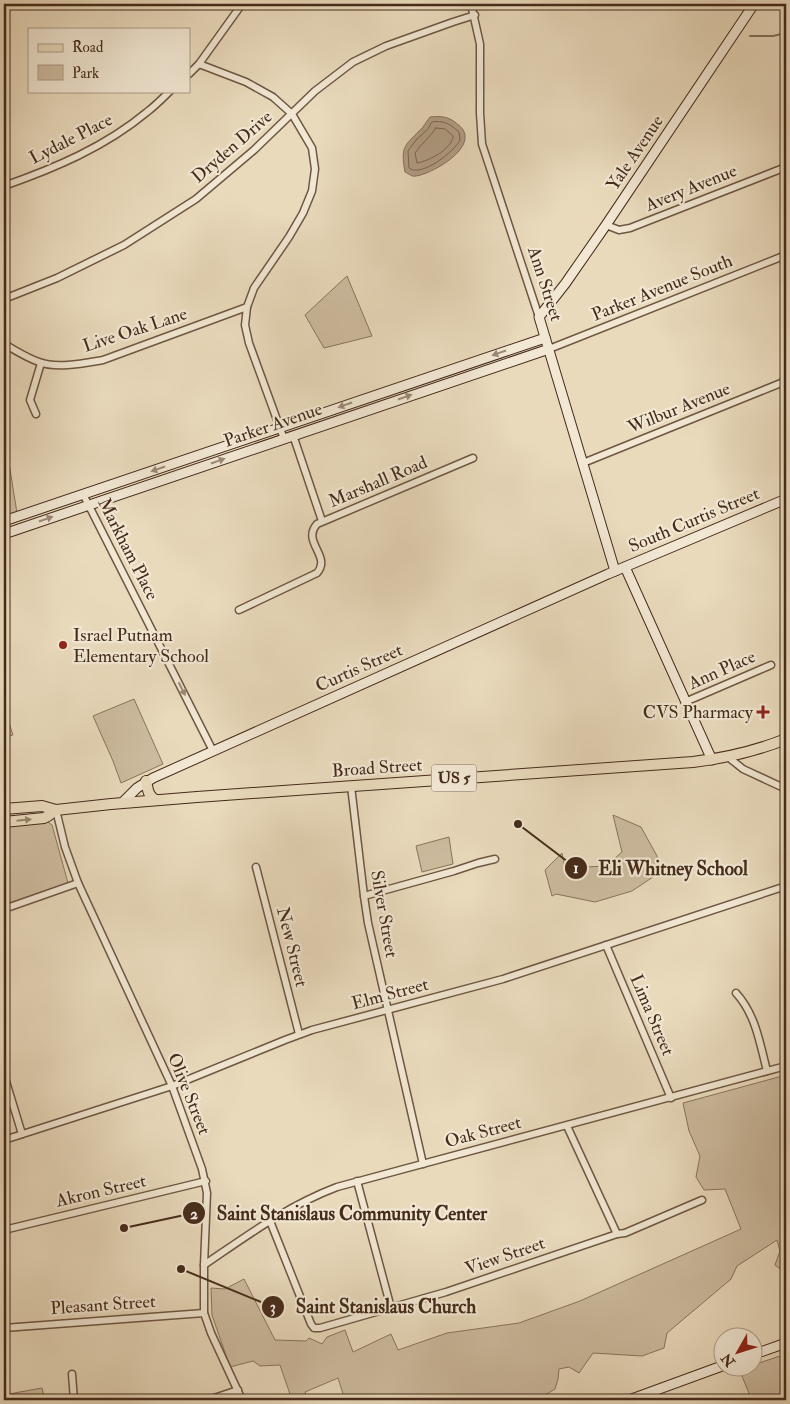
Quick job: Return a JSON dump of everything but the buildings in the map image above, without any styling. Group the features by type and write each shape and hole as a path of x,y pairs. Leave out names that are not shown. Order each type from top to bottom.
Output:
{"main road":[{"name":"Broad Street","path":"4,809 42,806 56,810 156,800 712,760 760,749 786,739"},
{"path":"146,782 148,793 156,800"},
{"name":"Broad Street","path":"4,822 44,818 56,810"}],"street":[{"path":"190,73 199,64 242,4"},
{"name":"Ann Street","path":"471,4 480,44 482,144 539,316 615,571"},
{"name":"Yale Avenue","path":"539,316 565,284 606,225 754,4"},
{"name":"Dryden Drive","path":"4,299 57,278 124,245 196,199 254,150 327,81 353,62 411,37 475,15"},
{"path":"199,64 246,82 272,97 292,114 312,148 315,169 312,191 303,213 289,237 254,288 247,307"},
{"name":"Lydale Place","path":"4,186 36,175 95,147 147,112 169,92"},
{"name":"Avery Avenue","path":"606,225 619,230 630,228 786,167"},
{"name":"Parker Avenue South","path":"549,349 786,255"},
{"name":"Live Oak Lane","path":"4,344 41,363 60,365 82,364 103,360 247,307"},
{"name":"Marshall Road","path":"247,307 246,325 249,343 280,427 289,437 322,521 344,514 473,458"},
{"name":"Parker Avenue","path":"4,522 545,338"},
{"name":"Parker Avenue","path":"4,534 549,349"},
{"path":"36,414 30,400 41,363"},
{"path":"452,369 455,380"},
{"name":"Wilbur Avenue","path":"583,463 786,381"},
{"path":"367,398 371,409"},
{"path":"182,461 186,472"},
{"name":"Markham Place","path":"84,494 213,751"},
{"name":"South Curtis Street","path":"615,571 786,499"},
{"path":"239,610 313,576 321,569 322,564 311,533 317,524 322,521"},
{"path":"625,567 712,760"},
{"name":"Curtis Street","path":"122,803 134,790 146,782 615,571"},
{"name":"Ann Place","path":"685,702 771,664"},
{"path":"728,757 743,769 786,789"},
{"name":"Silver Street","path":"351,786 364,896 423,1164"},
{"name":"Olive Street","path":"56,810 65,846 78,883 172,1086 206,1181 204,1313 211,1333 242,1400"},
{"path":"364,896 494,859"},
{"name":"New Street","path":"256,867 298,1034"},
{"path":"4,909 78,883"},
{"name":"Elm Street","path":"4,1140 172,1086 298,1034 503,979 786,886"},
{"name":"Lima Street","path":"606,945 671,1098"},
{"path":"736,993 752,1015 767,1071"},
{"name":"Oak Street","path":"204,1265 270,1220 304,1201 337,1187 786,1066"},
{"path":"4,1075 22,1134"},
{"path":"567,1126 617,1234"},
{"name":"Akron Street","path":"4,1230 206,1181"},
{"path":"357,1181 391,1308"},
{"name":"View Street","path":"270,1220 311,1324 314,1328 320,1328 446,1292 632,1230 702,1200"},
{"name":"Pleasant Street","path":"4,1328 204,1313"},
{"path":"762,1351 786,1343"},
{"path":"629,1400 712,1370"},
{"path":"72,1374 74,1400"},
{"path":"208,1400 238,1390"}],"green space":[{"path":"347,276 372,336 324,348 305,315"},
{"path":"4,456 9,463 17,513 4,518"},
{"path":"134,699 163,764 121,783 93,716"},
{"path":"4,711 13,735 4,738"},
{"path":"613,815 641,827 657,856 659,873 632,891 595,902 556,894 552,896 545,870 562,853 565,868 606,866 622,852"},
{"path":"48,822 52,825 68,883 4,905 4,826"},
{"path":"449,837 453,864 422,872 416,846"},
{"path":"786,1075 786,1273 775,1265 780,1251 777,1240 737,1266 731,1279 667,1333 664,1348 642,1356 593,1353 579,1373 569,1367 559,1369 555,1389 537,1400 345,1400 338,1378 305,1392 307,1398 292,1400 280,1365 260,1366 253,1361 230,1367 212,1315 211,1288 225,1289 244,1279 275,1340 306,1341 309,1338 322,1344 327,1337 345,1330 353,1352 391,1334 398,1350 447,1333 519,1323 580,1301 741,1229 725,1189 704,1190 696,1177 700,1156 689,1131 683,1103"},
{"path":"786,1354 786,1400 742,1400 749,1393 742,1376 762,1376 762,1362"},
{"path":"8,1376 9,1394 42,1388 45,1400 4,1400 4,1378"}],"water":[{"path":"430,117 443,117 453,121 464,131 464,142 461,149 447,162 423,174 412,176 405,172 403,156 405,146"}],"waterway":[{"path":"750,36 773,36 786,33"}],"place":[{"name":"Israel Putnam Elementary School","path":"63,645"},
{"name":"CVS Pharmacy","path":"763,712"},
{"name":"Eli Whitney School","path":"518,824"},
{"name":"Saint Stanislaus Community Center","path":"124,1228"},
{"name":"Saint Stanislaus Church","path":"181,1269"}]}
